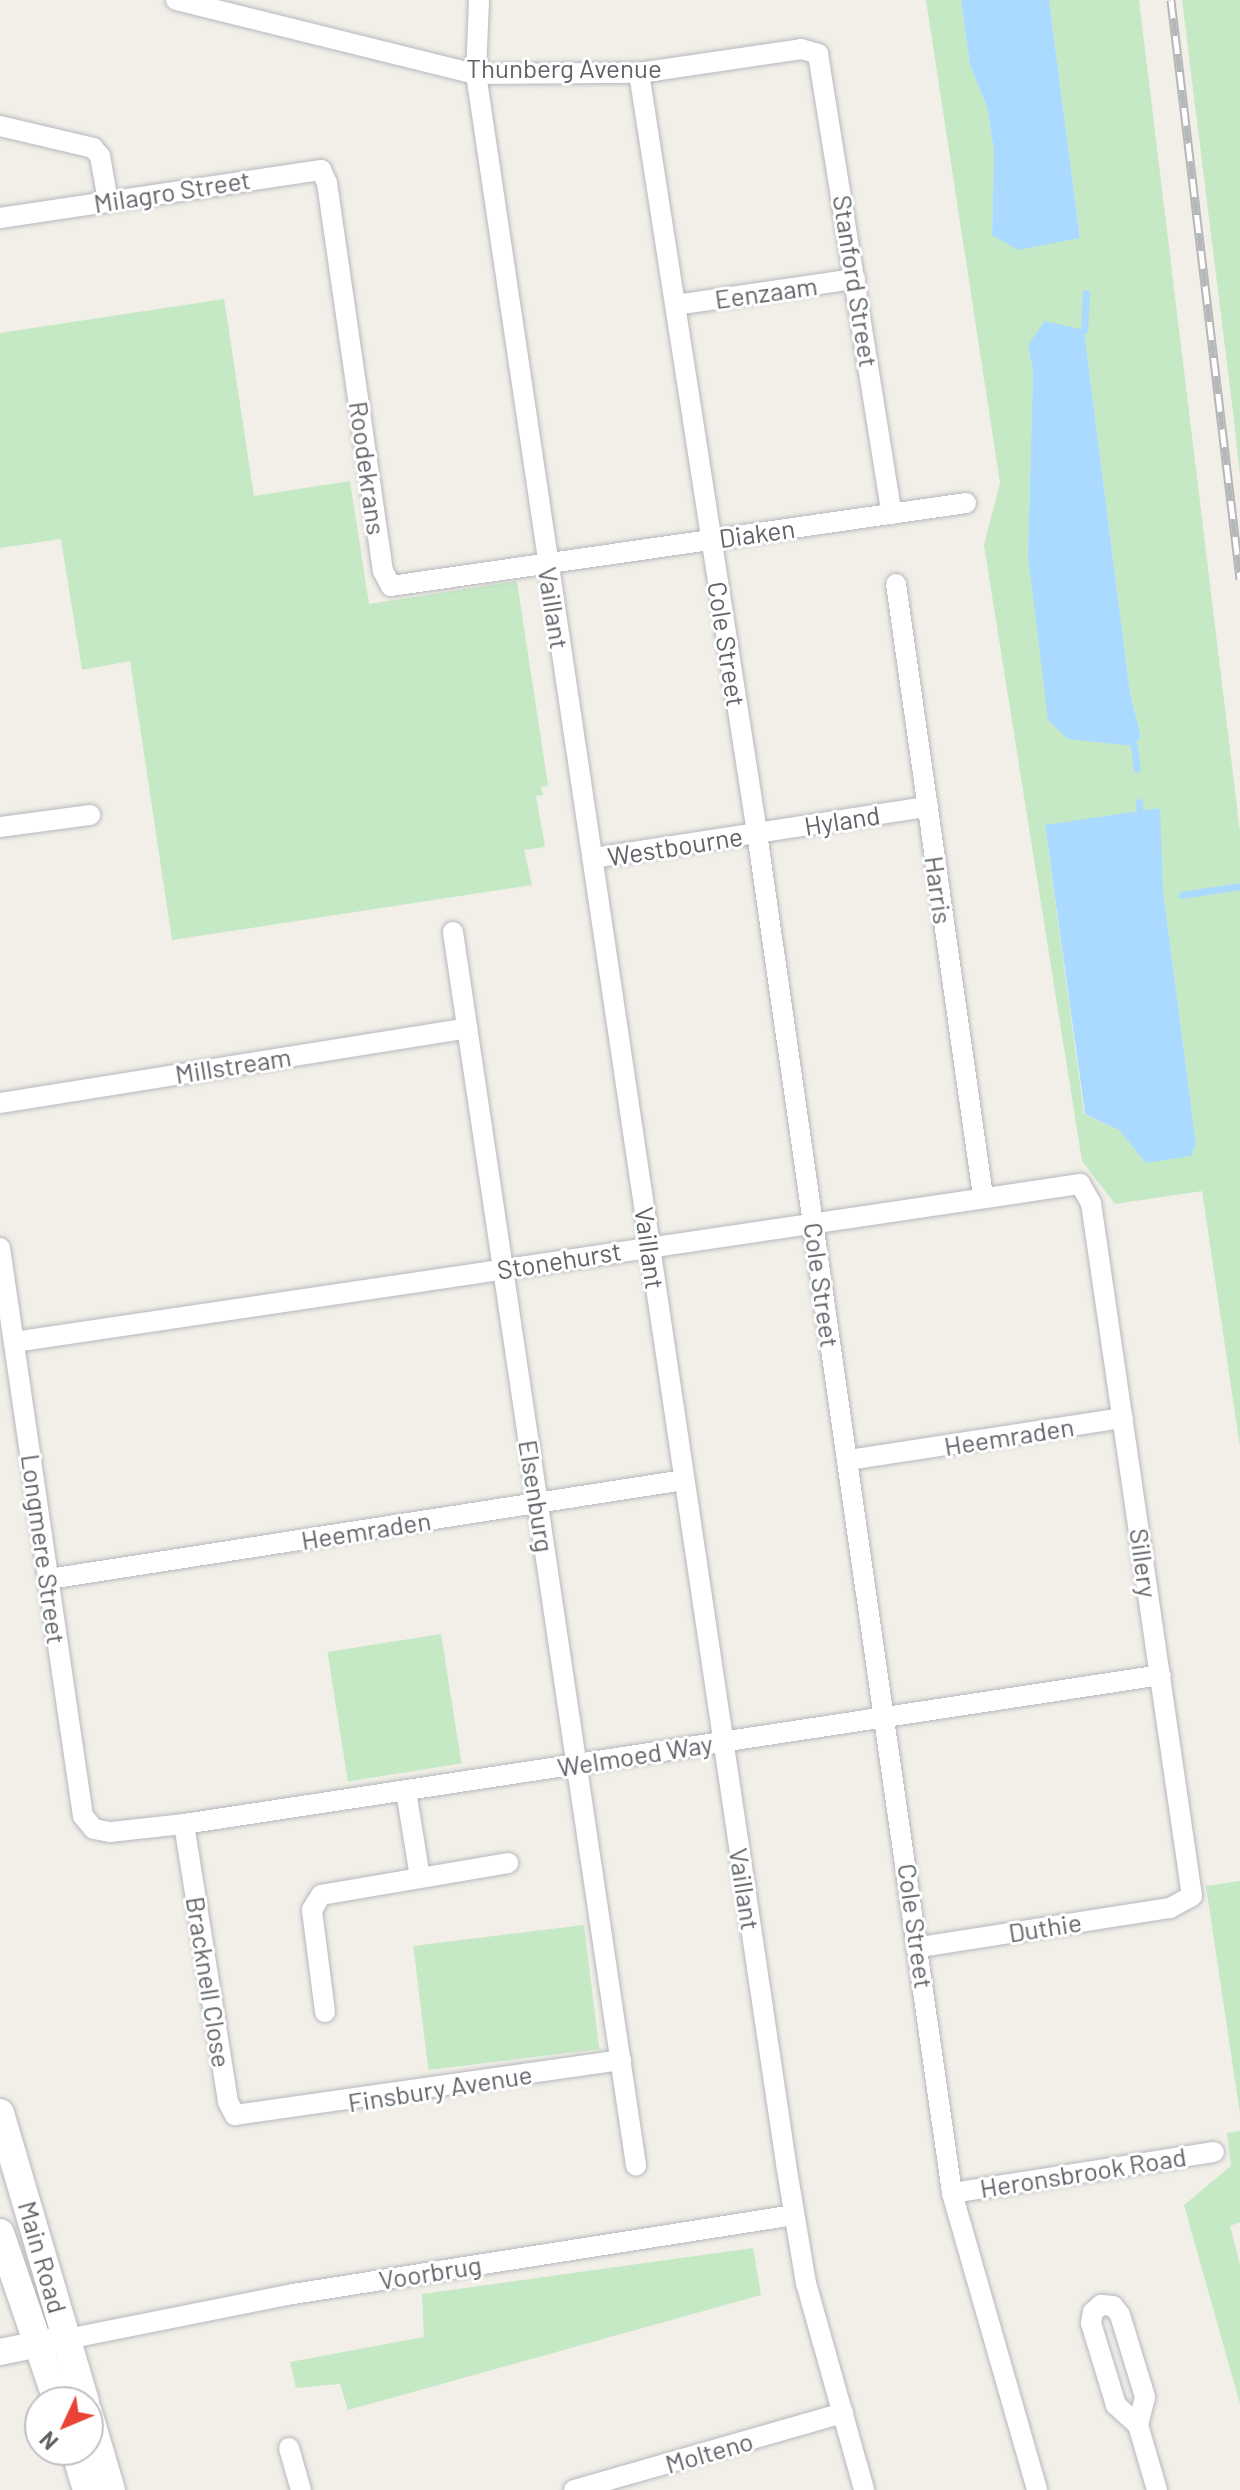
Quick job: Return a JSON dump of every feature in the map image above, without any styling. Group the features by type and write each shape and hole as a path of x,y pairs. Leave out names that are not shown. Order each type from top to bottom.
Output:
{"main road":[{"name":"Main Road","path":"0,2113 80,2386"},
{"name":"Main Road","path":"0,2233 52,2386"},
{"path":"80,2466 87,2490"},
{"path":"104,2466 111,2490"}],"street":[{"name":"Thunberg Avenue","path":"176,0 476,74 639,73 801,49 813,52"},
{"name":"Vaillant","path":"479,0 476,74 794,2215 806,2283 864,2490"},
{"name":"Stanford Street","path":"813,52 823,66 892,514"},
{"name":"Cole Street","path":"639,73 757,833 920,1947 952,2193 1037,2490"},
{"path":"0,126 93,148 100,156 108,201"},
{"name":"Milagro Street","path":"0,218 313,168 324,174 328,191"},
{"name":"Roodekrans","path":"328,191 386,582 395,587 547,563"},
{"name":"Eenzaam","path":"676,305 855,279"},
{"name":"Diaken","path":"547,563 966,503"},
{"name":"Harris","path":"896,584 983,1196"},
{"name":"Hyland","path":"757,833 928,807"},
{"path":"0,827 90,815"},
{"name":"Westbourne","path":"593,858 757,833"},
{"name":"Elsenburg","path":"453,932 636,2166"},
{"name":"Millstream","path":"0,1103 466,1028"},
{"name":"Stonehurst","path":"14,1342 1075,1182 1085,1189 1091,1203"},
{"name":"Sillery","path":"1091,1203 1192,1887 1189,1901 1170,1908"},
{"name":"Longmere Street","path":"0,1248 83,1816 94,1829 110,1832"},
{"name":"Heemraden","path":"848,1460 1123,1418"},
{"name":"Heemraden","path":"49,1579 684,1480"},
{"name":"Welmoed Way","path":"110,1832 406,1791 1161,1675"},
{"path":"406,1791 420,1877"},
{"name":"Bracknell Close","path":"184,1824 228,2102 239,2116 258,2115"},
{"path":"325,2012 313,1919 316,1898 335,1890 508,1863"},
{"name":"Duthie","path":"920,1947 1170,1908"},
{"name":"Finsbury Avenue","path":"258,2115 621,2060"},
{"name":"Heronsbrook Road","path":"952,2193 1214,2152"},
{"name":"Voorbrug","path":"67,2339 293,2294 794,2215"},
{"path":"1138,2425 1116,2405 1091,2323 1093,2312 1101,2305 1117,2309 1145,2397 1138,2425 1157,2490"},
{"path":"0,2352 67,2339"},
{"name":"Molteno","path":"574,2490 843,2413"},
{"path":"289,2448 301,2490"}],"green space":[{"path":"926,0 961,0 970,65 987,107 994,151 992,235 1080,237 1049,0 1139,0 1240,832 1240,1447 1202,1191 1115,1204 1082,1161 984,545 1000,483","holes":["1084,330 1130,693 1141,737 1134,746 1122,744 1028,555 1033,371 1028,345","1159,808 1163,890 1196,1144 1146,1162 1119,1130 1084,1114 1045,826"]},
{"path":"1182,0 1240,0 1240,475 1233,412"},
{"path":"224,299 254,496 350,481 369,604 517,581 548,786 541,787 543,795 536,796 545,847 524,850 532,885 172,940 130,661 82,670 61,539 0,548 0,333"},
{"path":"441,1634 461,1763 348,1781 327,1652"},
{"path":"1240,1881 1240,2114 1206,1886"},
{"path":"584,1925 599,2049 429,2070 413,1946"},
{"path":"1240,2131 1240,2222 1230,2226 1240,2265 1240,2404 1184,2205 1231,2166 1227,2133"},
{"path":"753,2248 761,2295 348,2410 340,2384 296,2388 290,2362 424,2337 422,2294"}],"water":[{"path":"961,0 1049,0 1080,238 1018,250 992,235 994,151 987,107 970,65"},
{"path":"1045,321 1084,330 1130,693 1141,737 1134,746 1068,739 1048,720 1028,555 1033,371 1028,345"},
{"path":"1160,808 1163,890 1196,1144 1191,1156 1146,1163 1119,1130 1085,1114 1045,825"}],"waterway":[{"path":"1084,330 1086,293"},
{"path":"1134,746 1137,769"},
{"path":"1139,802 1141,820"},
{"path":"1182,895 1240,886"}],"railway":[{"path":"1171,0 1240,579"}]}
